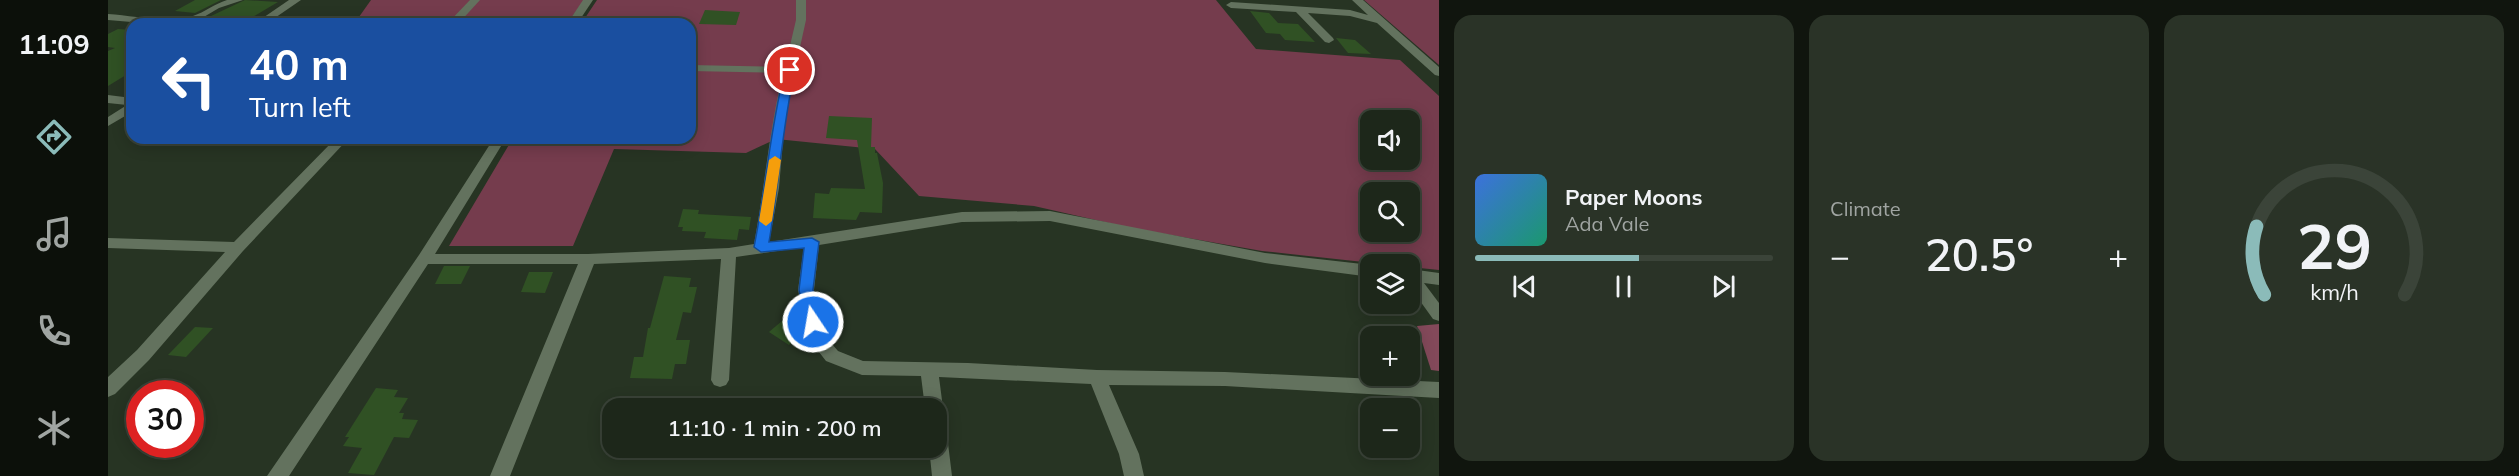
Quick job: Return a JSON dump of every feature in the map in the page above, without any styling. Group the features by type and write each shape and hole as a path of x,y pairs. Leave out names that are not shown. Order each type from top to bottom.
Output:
{"street":[{"path":"197,18 216,6 238,0"},
{"path":"268,18 296,0"},
{"path":"458,18 476,0"},
{"path":"576,18 588,0"},
{"path":"761,247 772,188 779,115 801,20 801,0"},
{"path":"1357,0 1439,73"},
{"path":"1231,5 1257,3 1299,10 1350,13 1381,21"},
{"path":"1299,10 1329,40"},
{"path":"108,17 126,19"},
{"path":"696,68 790,70"},
{"path":"108,99 126,101"},
{"path":"108,122 126,110"},
{"path":"108,389 143,355 238,247 337,144"},
{"path":"277,476 424,259 496,144"},
{"path":"424,259 588,259 729,253 812,242 962,217 1050,216 1265,258 1360,270"},
{"path":"812,242 806,290 816,338 832,356 862,368 1097,377 1225,379 1439,390"},
{"path":"108,243 238,247"},
{"path":"720,380 729,253"},
{"path":"500,476 588,259"},
{"path":"1420,276 1439,279"},
{"path":"1420,289 1439,315"},
{"path":"929,369 933,398"},
{"path":"1097,377 1129,454 1134,476"},
{"path":"940,458 942,476"}],"shaded area":[{"path":"371,0 584,0 571,18 358,18"},
{"path":"597,0 1216,0 1256,49 1400,60 1439,96 1439,270 1420,268 1420,254 1360,254 1360,262 1262,251 1131,228 1034,206 919,196 875,149 776,139 746,153 614,149 573,246 449,246 509,144 696,144 696,18 585,18"},
{"path":"1364,0 1439,0 1439,65"},
{"path":"1439,324 1439,371 1431,370 1420,335 1420,326 1417,326"}],"building":[{"path":"195,0 221,0 195,13 175,11"},
{"path":"245,0 278,2 251,18 211,16"},
{"path":"705,10 740,12 736,25 699,24"},
{"path":"1250,11 1269,13 1278,23 1298,24 1315,42 1285,40 1280,34 1266,33"},
{"path":"118,29 126,30 126,75 108,86 108,51 115,48 108,47 108,34"},
{"path":"1336,38 1355,40 1371,54 1348,53"},
{"path":"829,116 872,118 871,147 875,147 875,153 877,153 883,183 882,213 860,212 856,220 813,218 815,193 829,194 831,188 865,189 857,140 826,138"},
{"path":"683,209 699,210 698,214 751,217 749,230 739,229 737,240 704,238 706,232 682,231 683,227 678,227"},
{"path":"444,266 470,266 461,284 435,284"},
{"path":"529,272 553,272 545,293 521,292"},
{"path":"664,276 691,278 689,287 697,287 691,313 683,312 676,340 690,340 686,364 675,364 672,379 630,378 634,357 643,357 648,328 650,328"},
{"path":"789,315 803,324 804,331 789,345 769,332"},
{"path":"195,327 213,328 186,357 168,355"},
{"path":"376,388 398,390 394,397 408,398 399,413 404,413 402,419 418,420 409,438 394,437 374,475 348,473 362,448 343,446 349,437 345,437"}],"slow traffic":[{"path":"766,221 775,160"}],"route":[{"path":"790,70 779,115 772,188 761,247 812,242 806,290 813,322"}]}
